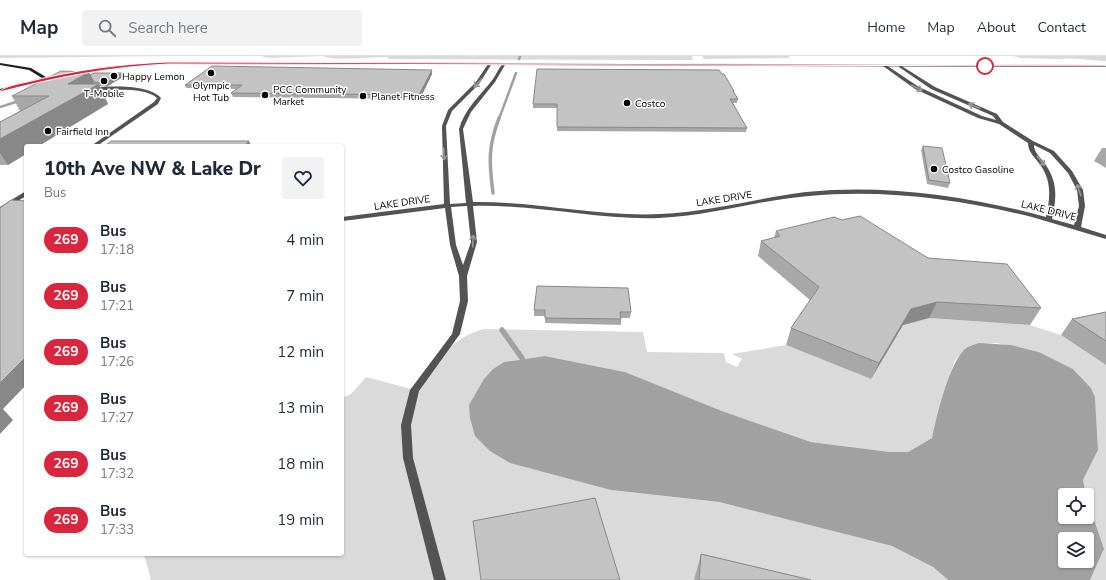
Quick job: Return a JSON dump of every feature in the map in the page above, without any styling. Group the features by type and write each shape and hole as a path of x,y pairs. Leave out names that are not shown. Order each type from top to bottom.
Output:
{"main road":[{"path":"0,64 30,68 45,78"},
{"path":"0,90 45,78 111,67 146,64 1106,66"}],"street":[{"path":"464,276 453,245 448,206 443,138 445,123 455,105 478,83 489,65"},
{"path":"440,580 408,458 406,425 415,390 456,334 464,301 464,276 474,242 461,138 462,125 472,107 496,79 504,65"},
{"path":"884,66 910,84 929,94 980,117 1001,123 1031,142 1052,152 1066,166 1074,178 1081,197 1082,206 1077,228"},
{"path":"900,66 933,88 995,115 1001,123"},
{"path":"45,78 50,82"},
{"path":"86,89 142,90 154,93 159,98 156,103 97,144"},
{"path":"1031,142 1031,150 1045,166 1053,184 1054,195 1048,220"},
{"path":"0,210 24,193"},
{"name":"LAKE DRIVE","path":"344,219 470,204 524,206 608,215 659,216 716,210 808,194 874,193 952,200 1048,220 1106,237"}],"shaded area":[{"path":"0,56 168,56 0,58"},
{"path":"260,56 323,56 269,58"},
{"path":"323,56 692,56 693,60 388,59 387,57 343,59"},
{"path":"702,56 789,56 789,58 704,59"},
{"path":"1013,56 1106,56 1106,61 1070,58 1020,58"},
{"path":"929,318 1030,325 1061,335 1106,365 1106,580 1090,580 1104,549 1094,523 1094,488 1084,488 1083,480 1098,450 1095,397 1091,388 1073,369 1039,352 996,343 971,345 964,350 954,362 932,438 908,452 890,452 811,442 722,411 625,372 545,356 504,362 493,369 476,393 611,490 719,502 892,546 933,567 948,580 151,580 145,556 344,556 344,397 351,394 366,377 415,390 452,345 472,333 484,329 643,332 647,352 724,353 726,362 737,367 742,359 732,354 786,345 871,379 903,325"},
{"path":"979,343 1011,345 1039,352 1073,369 1091,388 1095,397 1098,450 1083,480 1085,488 1058,488 1058,524 1094,524 1094,520 1104,549 1090,580 948,580 933,567 892,546 719,502 611,490 510,463 490,451 475,436 470,418 469,405 484,379 493,369 504,362 545,356 625,372 722,411 811,442 890,452 908,452 932,438 948,380 958,359 968,347"}],"building":[{"path":"212,66 432,70 419,95 231,93 242,85 185,85"},
{"name":"Costco","path":"537,69 719,70 722,74 724,74 738,99 730,99 747,128 557,127 557,104 533,104"},
{"path":"61,71 89,72 68,84 99,84 0,139 0,122 49,96 12,96"},
{"path":"94,73 122,73 105,83 94,82 90,75"},
{"path":"111,141 249,141 246,144 107,144"},
{"name":"Costco Gasoline","path":"923,146 942,148 950,183 929,180"},
{"path":"11,200 24,201 24,359 0,383 0,208"},
{"path":"860,216 928,258 1007,264 1041,308 937,302 911,309 879,363 791,328 819,287 761,241 780,236 776,231 834,217 842,220"},
{"path":"537,286 628,288 631,312 620,312 621,319 545,318 545,310 534,310"},
{"path":"1106,312 1106,341 1072,319"},
{"path":"595,498 620,580 481,580 473,521"},
{"path":"701,554 811,580 699,580"}],"waterway":[{"path":"499,119 516,73"},
{"path":"0,107 22,100"},
{"path":"493,193 490,155 495,128 499,118"},
{"path":"502,330 522,358"}],"bus line":[{"name":"269","path":"0,91 45,78 91,70 129,65 168,63 1106,66"}],"place":[{"name":"Olympic Hot Tub","path":"211,73"},
{"name":"Happy Lemon","path":"114,76"},
{"name":"T-Mobile","path":"104,81"},
{"name":"PCC Community Market","path":"265,95"},
{"name":"Planet Fitness","path":"363,96"},
{"name":"Costco","path":"627,103"},
{"name":"Fairfield Inn","path":"48,131"},
{"name":"Costco Gasoline","path":"934,169"}]}
